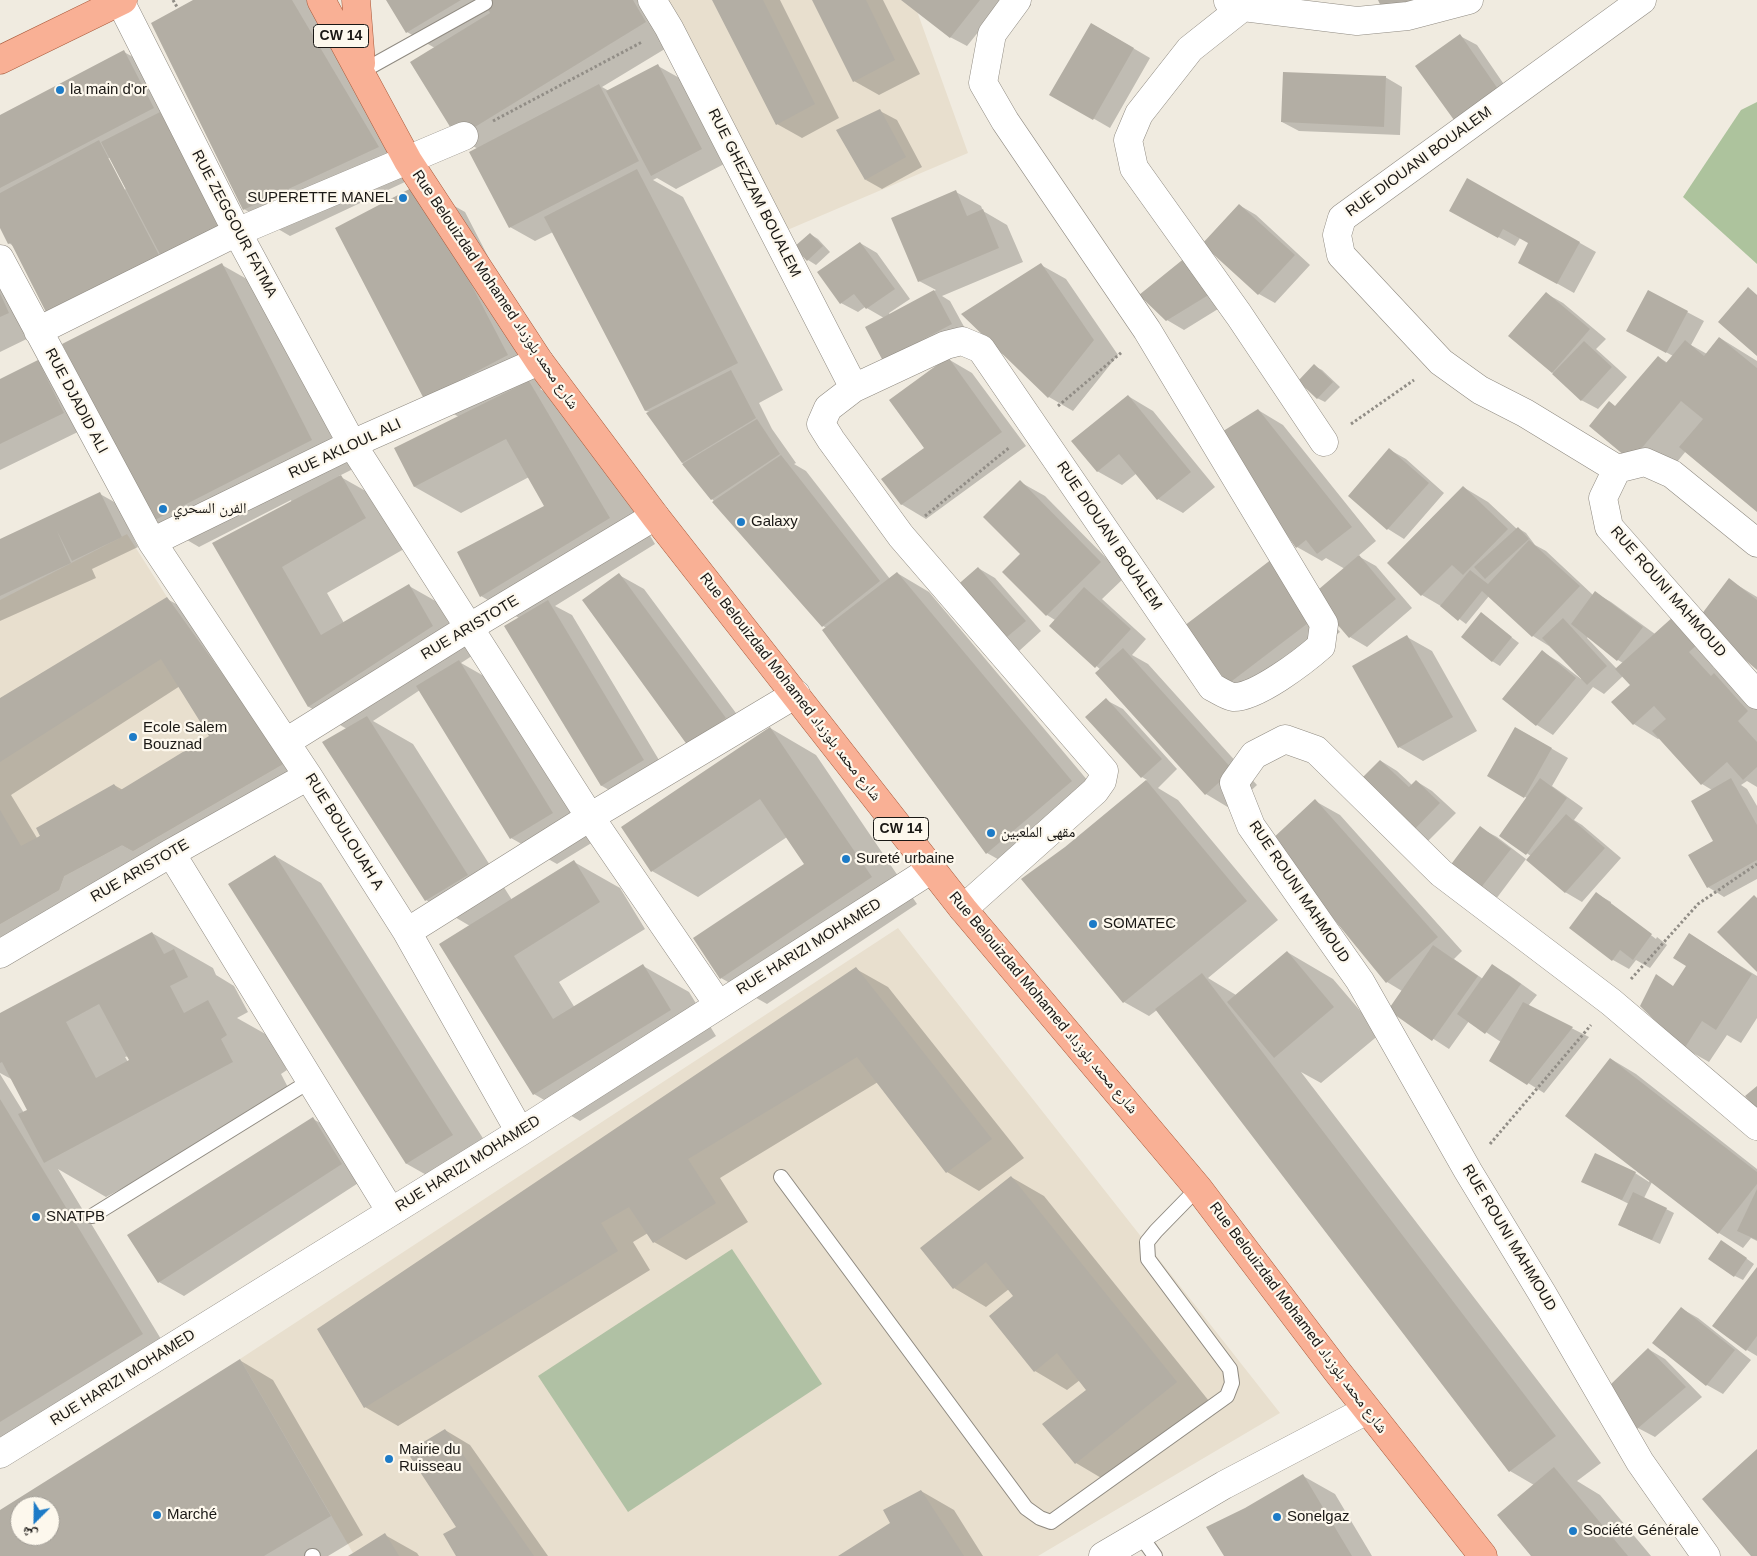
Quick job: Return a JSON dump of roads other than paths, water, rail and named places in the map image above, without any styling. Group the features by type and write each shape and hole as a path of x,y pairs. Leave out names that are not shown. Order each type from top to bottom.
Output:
{"main road":[{"name":"CW 14","path":"321,0 361,72"},
{"path":"356,0 361,72"},
{"path":"0,60 121,1"},
{"name":"Rue Belouizdad Mohamed شارع محمد بلوزداد","path":"361,72 408,161 539,361 655,516 963,909 1198,1188 1367,1410 1482,1556"}],"street":[{"name":"RUE GHEZZAM BOUALEM","path":"652,0 669,28 854,388"},
{"name":"RUE DIOUANI BOUALEM","path":"963,909 1095,791 1102,781 1104,771 901,536 821,424 828,408 854,388 946,345 962,341 981,349 1212,687 1232,697 1253,692 1305,660 1322,646 1324,624 1147,330 1005,121 983,83 992,34 1017,0"},
{"path":"1324,442 1239,315 1134,168 1128,140 1139,114 1190,49 1235,4 1356,21 1408,16 1469,0"},
{"name":"RUE DIOUANI BOUALEM","path":"1618,469 1525,413 1480,390 1441,362 1341,256 1337,235 1342,218 1642,0"},
{"name":"RUE ZEGGOUR FATMA","path":"121,1 236,232 352,444 590,817 718,1004"},
{"path":"38,331 236,232 464,136"},
{"name":"RUE DJADID ALI","path":"0,259 152,542"},
{"name":"RUE AKLOUL ALI","path":"152,542 352,444 539,361"},
{"path":"1618,469 1645,462 1672,474 1757,542"},
{"name":"RUE ROUNI MAHMOUD","path":"1618,469 1603,498 1609,527 1757,695"},
{"name":"RUE ARISTOTE","path":"286,742 470,627 655,516"},
{"name":"RUE BOULOUAH A","path":"152,542 286,742 407,932 520,1132"},
{"path":"407,932 590,817 796,694"},
{"name":"RUE ROUNI MAHMOUD","path":"1706,1556 1640,1462 1542,1293 1468,1171 1360,981 1251,826 1234,783 1254,755 1285,739 1316,750 1441,873 1611,1002 1757,1126"},
{"name":"RUE ARISTOTE","path":"0,954 171,853 308,776"},
{"path":"171,853 390,1212"},
{"name":"RUE HARIZI MOHAMED","path":"0,1454 520,1132 932,869"},
{"path":"1112,1554 1148,1546 1224,1486 1367,1410"}],"lane":[{"path":"361,72 485,3"},
{"path":"92,1216 310,1080"},
{"path":"781,1177 1026,1508 1040,1518 1051,1522 1227,1396 1232,1383 1230,1369 1148,1259 1147,1242 1198,1188"}],"place":[{"name":"la main d'or","path":"60,90"},
{"name":"SUPERETTE MANEL","path":"403,198"},
{"name":"الفرن السحري","path":"163,509"},
{"name":"Galaxy","path":"741,522"},
{"name":"Ecole Salem Bouznad","path":"133,737"},
{"name":"مقهى الملعبين","path":"991,833"},
{"name":"Sureté urbaine","path":"846,859"},
{"name":"SOMATEC","path":"1093,924"},
{"name":"SNATPB","path":"36,1217"},
{"name":"Mairie du Ruisseau","path":"389,1459"},
{"name":"Marché","path":"157,1515"},
{"name":"Sonelgaz","path":"1277,1517"},
{"name":"Société Générale","path":"1573,1531"}]}
